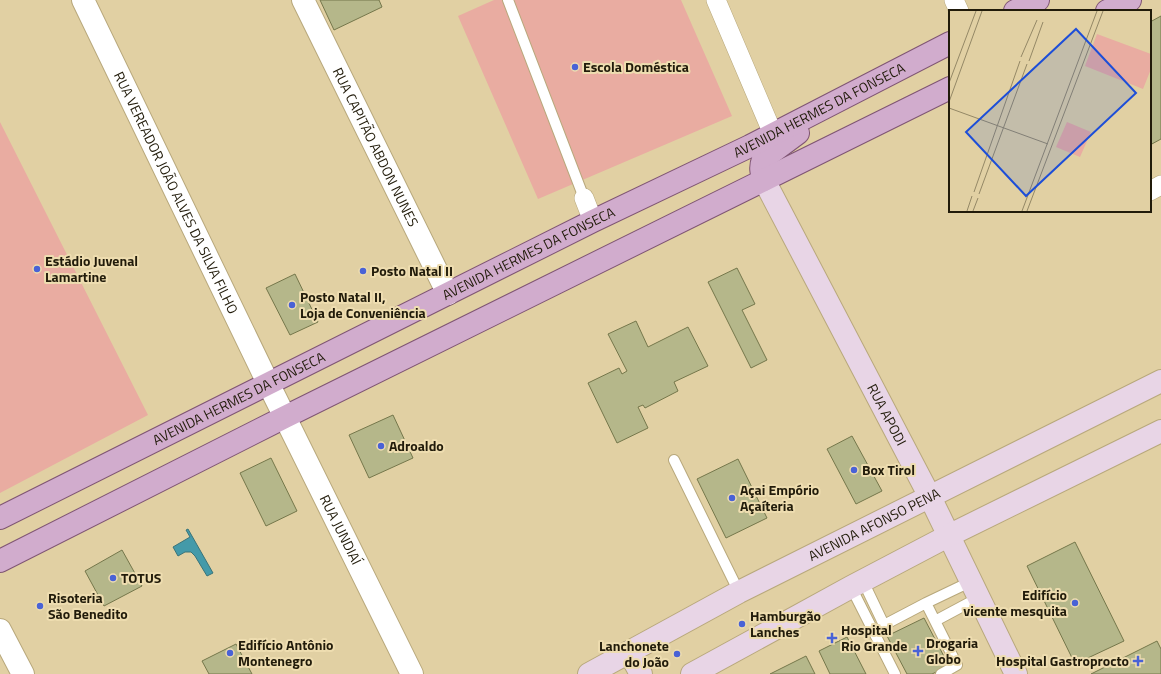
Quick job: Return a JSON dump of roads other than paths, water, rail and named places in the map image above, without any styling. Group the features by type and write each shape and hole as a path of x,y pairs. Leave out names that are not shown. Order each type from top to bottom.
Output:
{"main road":[{"path":"1017,10 1038,0"},
{"path":"1109,10 1130,0"},
{"name":"AVENIDA HERMES DA FONSECA","path":"0,518 269,385 594,221 773,134 949,44"},
{"path":"0,560 285,417 949,88"},
{"path":"764,180 760,165 763,159 834,109 855,91"},
{"name":"RUA APODI","path":"764,180 930,497 1016,674"},
{"name":"AVENIDA AFONSO PENA","path":"589,674 739,592 1161,381"},
{"path":"692,674 948,536 1161,431"},
{"path":"630,652 641,674"}],"street":[{"name":"RUA VEREADOR JOÃO ALVES DA SILVA FILHO","path":"83,0 269,385"},
{"name":"RUA CAPITÃO ABDON NUNES","path":"303,0 448,294"},
{"path":"716,0 773,134"},
{"path":"954,0 959,10"},
{"path":"1151,190 1161,185"},
{"path":"584,198 594,221"},
{"name":"RUA JUNDIAÍ","path":"269,385 412,674"},
{"path":"0,630 23,674"}],"lane":[{"path":"508,0 584,198"},
{"path":"674,460 739,592"},
{"path":"857,584 884,625 926,603 974,590"},
{"path":"857,584 895,674"},
{"path":"935,621 974,590"},
{"path":"926,603 957,665 941,674"}],"water":[{"path":"188,529 213,573 207,576 191,552 185,552 178,556 173,547 190,537 186,530"}],"place":[{"name":"Escola Doméstica","path":"575,67"},
{"name":"Estádio Juvenal Lamartine","path":"37,269"},
{"name":"Posto Natal II","path":"363,271"},
{"name":"Posto Natal II, Loja de Conveniência","path":"292,305"},
{"name":"Adroaldo","path":"381,446"},
{"name":"Box Tirol","path":"854,470"},
{"name":"Açai Empório Açaíteria","path":"732,498"},
{"name":"TOTUS","path":"113,578"},
{"name":"Edifício vicente mesquita","path":"1075,603"},
{"name":"Risoteria São Benedito","path":"40,606"},
{"name":"Hamburgão Lanches","path":"742,624"},
{"name":"Hospital Rio Grande","path":"832,638"},
{"name":"Drogaria Globo","path":"918,651"},
{"name":"Edifício Antônio Montenegro","path":"230,653"},
{"name":"Lanchonete do João","path":"677,654"},
{"name":"Hospital Gastroprocto","path":"1138,661"}]}
